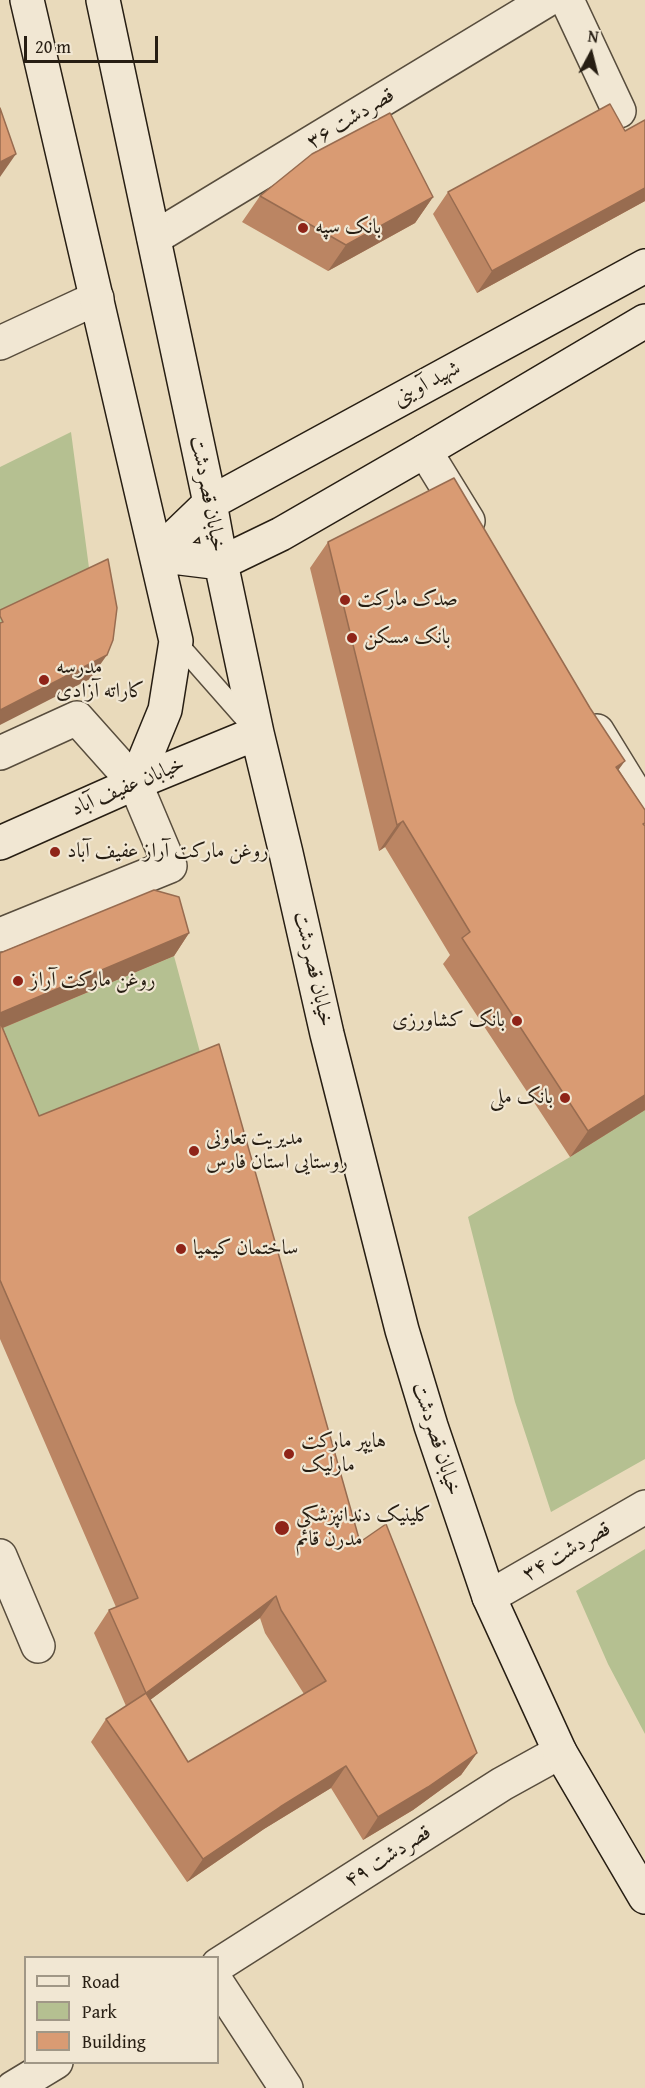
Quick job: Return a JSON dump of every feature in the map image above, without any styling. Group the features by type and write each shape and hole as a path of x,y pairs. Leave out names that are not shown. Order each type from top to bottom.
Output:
{"street":[{"path":"27,0 176,641 165,710 135,783"},
{"name":"خیابان قصردشت","path":"103,0 257,733 327,1034 402,1330 431,1426 489,1597 560,1752 645,1897"},
{"name":"۳۶ قصردشت","path":"154,238 548,0"},
{"path":"567,0 619,111"},
{"name":"شهید آوینی","path":"156,555 210,502 645,266"},
{"path":"0,343 97,298"},
{"path":"156,555 221,563 281,534 645,321"},
{"path":"425,451 482,543"},
{"path":"582,707 645,809"},
{"path":"0,753 77,718 135,783 170,866 0,934"},
{"name":"خیابان عفیف آباد","path":"0,843 135,783 257,733"},
{"name":"قصردشت ۳۴","path":"489,1597 645,1508"},
{"path":"0,1556 8,1597 38,1646"},
{"name":"قصردشت ۴۹","path":"219,1964 502,1784 560,1752"},
{"path":"219,1986 286,2088"},
{"path":"14,2088 53,2064"}],"lane":[{"path":"176,641 257,733"}],"green space":[{"path":"71,432 91,583 0,626 0,467"},
{"path":"174,956 204,1067 23,1139 0,1029"},
{"path":"645,1109 645,1459 551,1512 515,1402 468,1217 570,1157"},
{"path":"645,1549 645,1734 608,1664 576,1591"}],"building":[{"path":"610,104 625,131 645,120 645,188 492,271 448,192"},
{"path":"0,108 16,154 0,162"},
{"path":"390,113 433,197 346,245 260,196 312,154"},
{"path":"454,478 590,708 625,761 616,767 645,810 645,823 643,824 645,826 645,1095 588,1131 462,938 470,932 403,821 397,825 328,542"},
{"path":"108,559 117,608 113,640 107,655 0,710 0,623 3,622 0,610"},
{"path":"154,890 179,897 189,933 0,1013 0,953"},
{"path":"0,1022 39,1116 219,1044 360,1542 386,1524 477,1753 428,1787 378,1817 346,1766 203,1859 106,1719 146,1693 109,1610 138,1598 0,1280","holes":["276,1596 281,1610 326,1681 188,1762 146,1693"]}],"place":[{"name":"بانک سپه","path":"303,228"},
{"name":"صدک مارکت","path":"345,600"},
{"name":"بانک مسکن","path":"352,638"},
{"name":"مدرسه کاراته آزادی","path":"44,680"},
{"name":"روغن مارکت آراز عفیف آباد","path":"55,852"},
{"name":"روغن مارکت آراز","path":"18,981"},
{"name":"بانک کشاورزی","path":"517,1021"},
{"name":"بانک ملی","path":"565,1098"},
{"name":"مدیریت تعاونی روستایی استان فارس","path":"194,1151"},
{"name":"ساختمان کیمیا","path":"181,1249"},
{"name":"هایپر مارکت مارلیک","path":"289,1454"},
{"name":"کلینیک دندانپزشکی مدرن قائم","path":"282,1528"}]}
